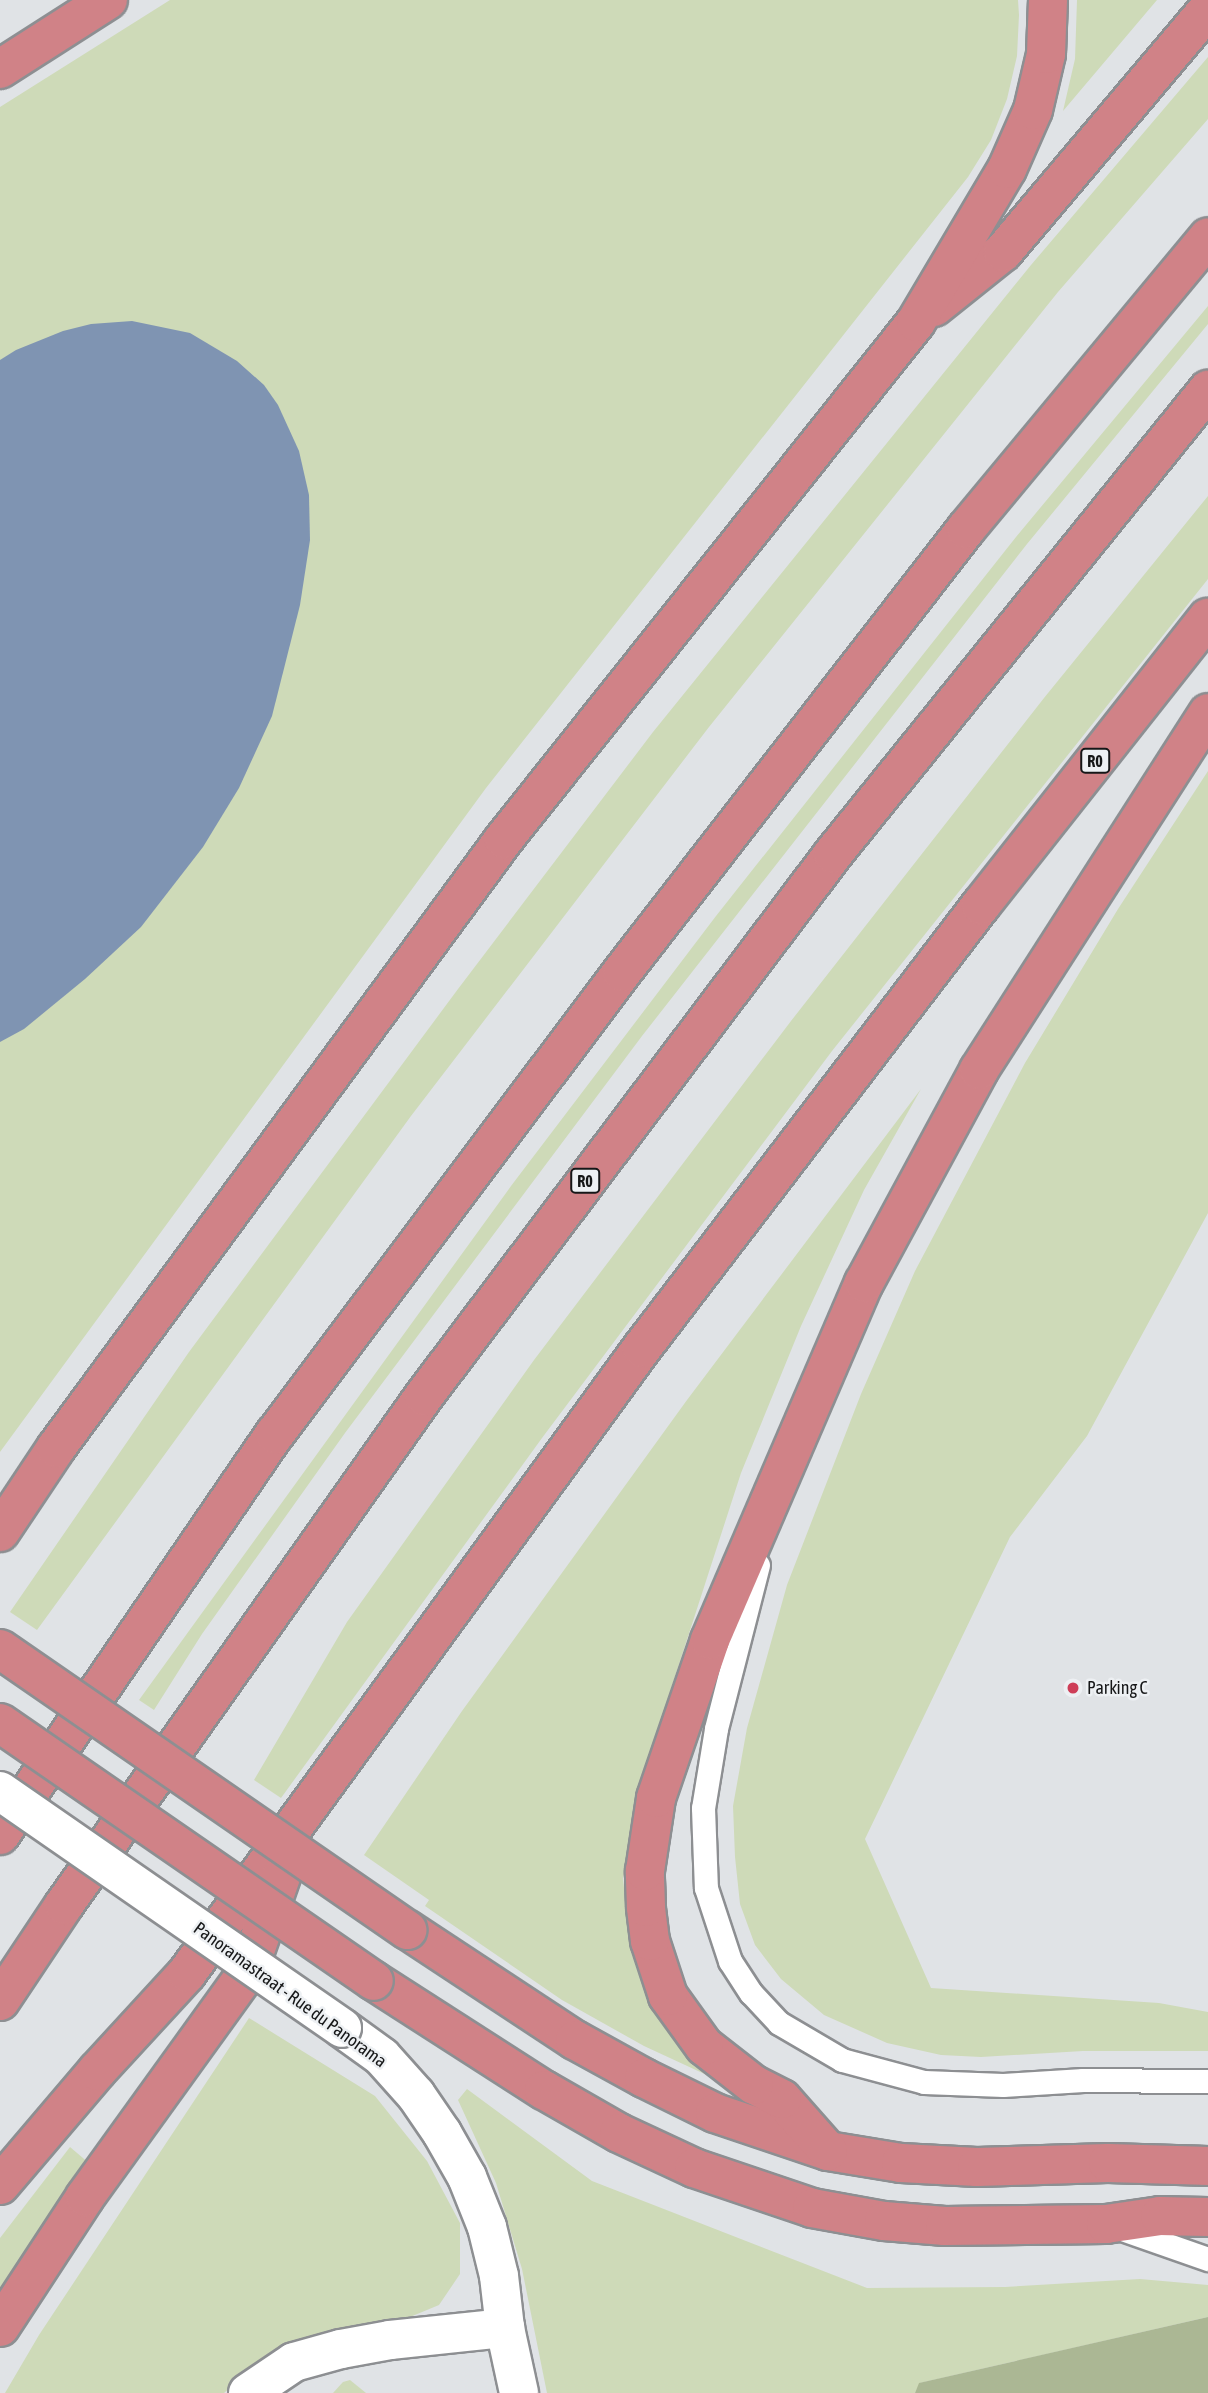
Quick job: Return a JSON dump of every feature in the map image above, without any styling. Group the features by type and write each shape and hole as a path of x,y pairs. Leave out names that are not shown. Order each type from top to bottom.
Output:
{"highway":[{"path":"0,69 108,0"},
{"path":"0,1532 64,1436 504,839 916,322 1007,169 1033,110 1046,54 1048,0"},
{"path":"916,322 1003,252 1208,9"},
{"path":"0,1835 275,1434 622,972 966,529 1208,237"},
{"name":"R0","path":"0,2001 64,1905 424,1396 833,854 1058,572 1208,390"},
{"name":"R0","path":"301,1819 642,1348 981,905 1208,618"},
{"path":"828,2151 782,2099 728,2067 704,2046 668,1996 657,1968 646,1907 645,1871 656,1798 710,1640 864,1283 979,1070 1208,713"},
{"path":"0,1649 408,1930 575,2040 715,2113 828,2151 901,2163 976,2167 1108,2163 1208,2166"},
{"path":"0,1723 374,1981 544,2090 619,2133 694,2168 812,2208 884,2221 945,2226 1106,2224 1160,2216 1208,2217"},
{"path":"0,2185 61,2112 187,1973 301,1819"},
{"path":"0,2327 85,2197 248,1971 301,1819"}],"street":[{"name":"Panoramastraat - Rue du Panorama","path":"0,1791 342,2028 382,2057 399,2076 436,2123 455,2155 487,2227 499,2276 505,2328 519,2393"},
{"path":"247,2393 295,2362 341,2349 390,2340 505,2328"}],"lane":[{"path":"779,1483 716,1729 703,1808 706,1888 730,1961 751,1993 779,2023 842,2060 924,2082 1003,2085 1083,2080 1208,2081"},
{"path":"1106,2224 1208,2259"}],"green space":[{"path":"170,0 1018,0 1019,15 1017,56 1007,99 991,140 968,177 486,788 0,1452 0,107"},
{"path":"1077,0 1157,0 1063,111 1075,59"},
{"path":"1208,57 1208,119 1058,292 709,727 411,1116 37,1630 10,1612 189,1352 458,989 653,732 1031,265"},
{"path":"1208,306 1208,324 1027,544 642,1036 345,1433 202,1634 154,1710 139,1700 511,1186 716,916 1016,537"},
{"path":"1208,496 1208,579 832,1051 542,1438 281,1798 254,1780 347,1622 534,1360 791,1021 1044,698"},
{"path":"1208,771 1208,1213 1087,1436 1010,1537 865,1839 931,1988 1159,2003 1208,2012 1208,2051 1083,2051 981,2057 941,2055 887,2043 824,2015 781,1979 755,1945 740,1904 733,1806 747,1728 787,1585 861,1394 915,1271 1025,1063 1118,909"},
{"path":"921,1089 864,1190 801,1326 741,1473 647,1763 634,1842 623,1878 629,1935 656,2008 711,2077 644,2046 562,2000 425,1906 429,1900 364,1855 462,1711 687,1400"},
{"path":"249,2018 375,2096 427,2161 460,2223 460,2274 439,2305 410,2317 265,2357 224,2393 5,2393 39,2335"},
{"path":"467,2089 592,2181 867,2288 1005,2287 1140,2279 1208,2285 1208,2317 920,2383 915,2393 547,2393 522,2269 496,2183 458,2100"},
{"path":"70,2147 90,2164 0,2298 0,2238"},
{"path":"1208,2317 1208,2393 915,2393 919,2383"},
{"path":"350,2380 366,2393 333,2393 343,2382"}],"water":[{"path":"132,321 190,333 237,361 264,385 278,405 299,451 309,495 310,540 300,605 272,716 239,788 203,847 141,927 85,979 24,1029 0,1042 0,360 16,350 63,331 91,324"}],"place":[{"name":"Parking C","path":"1073,1688"}]}
